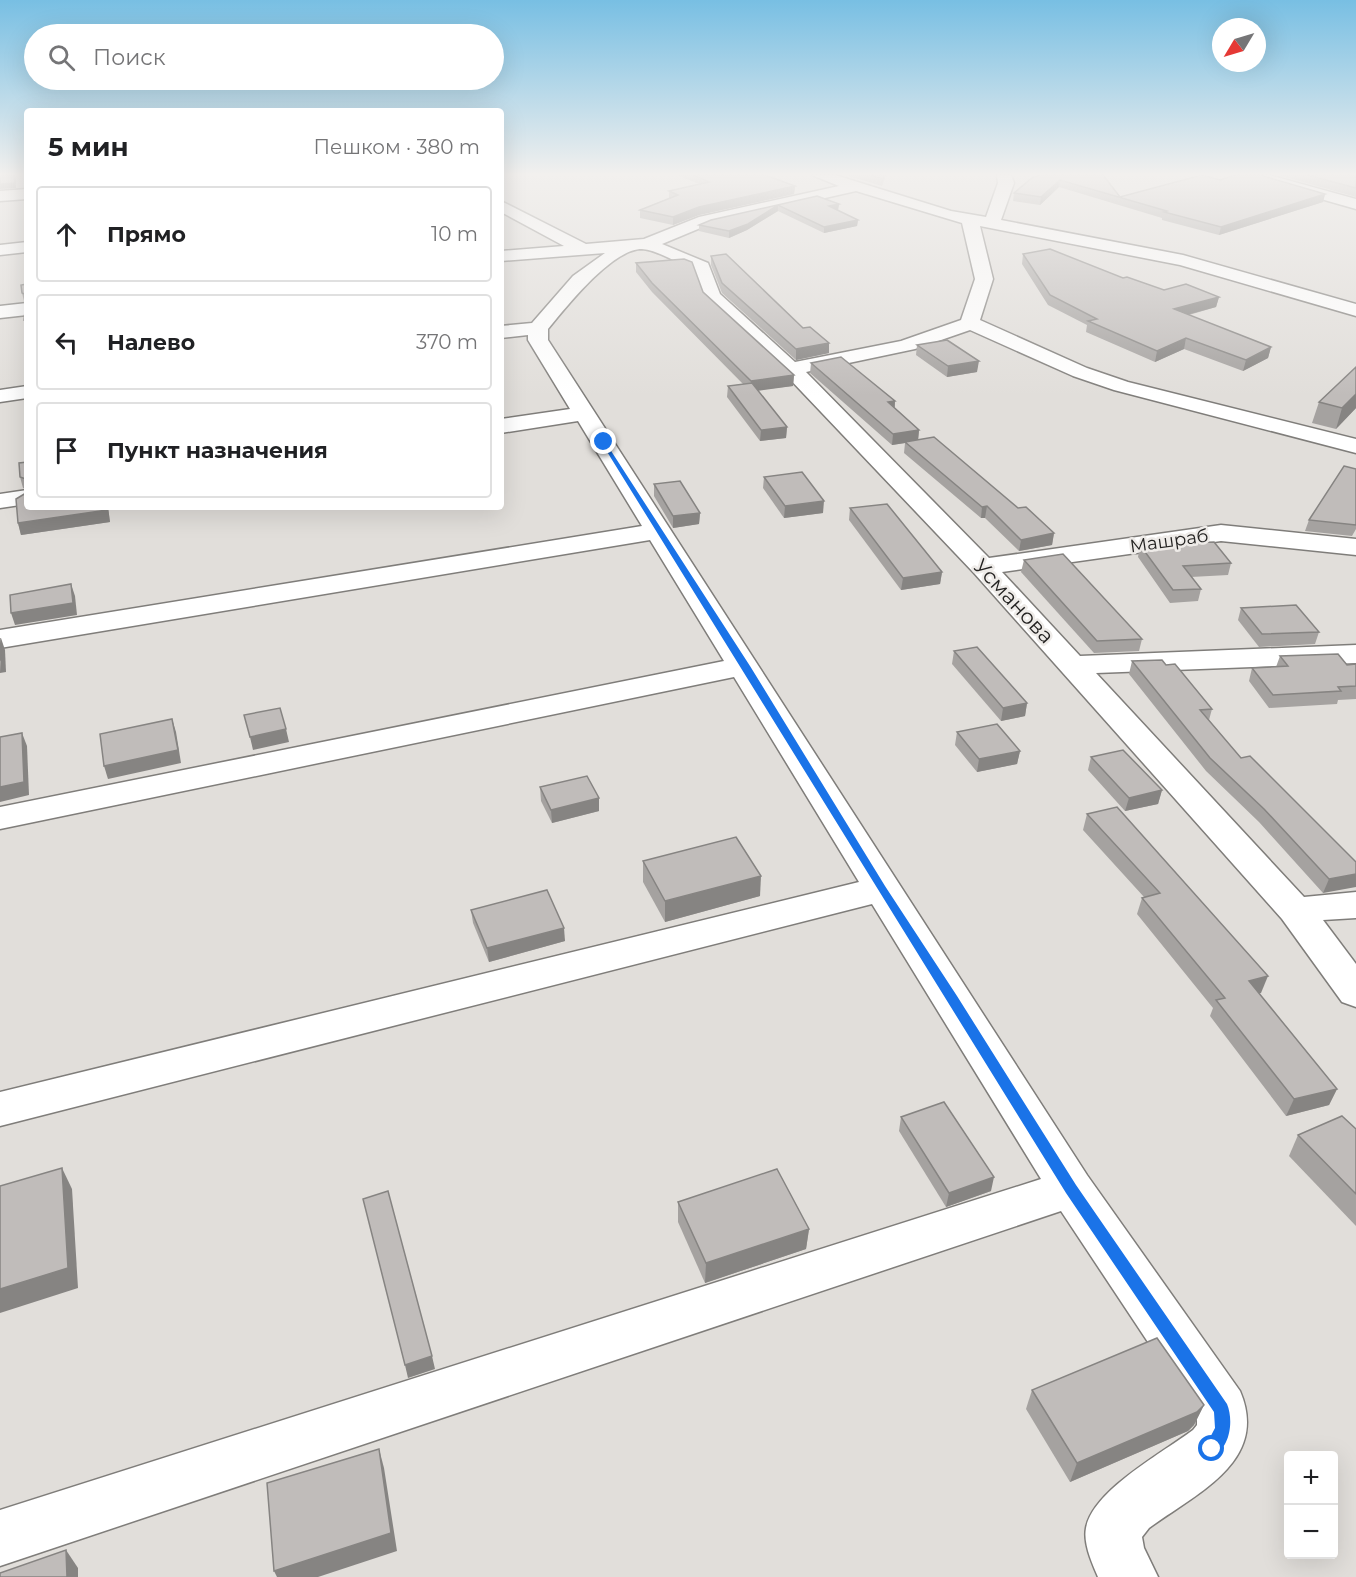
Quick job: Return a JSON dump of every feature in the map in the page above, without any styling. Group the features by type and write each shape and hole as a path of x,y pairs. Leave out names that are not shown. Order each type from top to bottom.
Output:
{"street":[{"path":"504,256 603,249"},
{"path":"632,249 579,280 538,328 538,340 745,666 881,889 953,999 1071,1189 1222,1409 1223,1430 1212,1449 1130,1509 1113,1529 1118,1558 1130,1577"},
{"name":"Усманова","path":"644,249 702,267 711,296 791,369 983,567 1295,910 1356,992"},
{"path":"791,369 891,350 942,336 970,323 984,279 977,249"},
{"path":"1122,249 1183,260 1356,310"},
{"path":"0,312 24,309"},
{"path":"970,323 1080,372 1121,386 1356,446"},
{"path":"504,332 538,328"},
{"path":"0,396 24,392"},
{"path":"504,426 583,414"},
{"path":"0,501 24,497"},
{"path":"0,639 660,531"},
{"name":"Машраб","path":"983,567 1221,533 1356,547"},
{"path":"1072,665 1356,654"},
{"path":"0,818 745,666"},
{"path":"0,1109 881,889"},
{"path":"1295,910 1356,905"},
{"path":"0,1538 1071,1189"}],"building":[{"path":"1050,249 1123,278 1127,277 1164,290 1186,284 1219,297 1174,309 1271,347 1246,360 1186,338 1157,351 1088,321 1097,319 1050,295 1023,254"},
{"path":"726,254 803,328 810,327 829,343 796,349 722,283 711,256"},
{"path":"684,259 692,262 703,292 794,375 751,381 652,283 636,263"},
{"path":"947,340 979,361 948,366 917,345"},
{"path":"841,357 895,401 888,402 919,430 893,434 811,363"},
{"path":"1356,367 1356,394 1342,408 1319,402"},
{"path":"752,383 787,427 761,430 728,386"},
{"path":"934,437 1018,508 1026,507 1054,533 1021,540 987,506 982,507 905,442"},
{"path":"24,462 24,478 20,477 19,463"},
{"path":"1344,466 1356,469 1356,525 1309,520"},
{"path":"802,472 824,501 785,506 764,477"},
{"path":"680,481 700,513 673,516 654,484"},
{"path":"24,494 24,510 107,510 18,523 16,499"},
{"path":"887,504 942,572 903,578 850,508"},
{"path":"1214,542 1231,563 1183,566 1201,589 1173,590 1140,545"},
{"path":"1063,554 1142,639 1097,641 1024,560"},
{"path":"71,584 73,603 11,613 10,595"},
{"path":"1296,605 1319,632 1262,634 1241,608"},
{"path":"977,647 1027,703 1003,708 954,651"},
{"path":"1338,654 1347,665 1356,664 1356,686 1338,687 1341,691 1273,695 1252,668 1288,666 1280,656"},
{"path":"1162,660 1166,665 1175,664 1212,709 1200,710 1241,758 1250,756 1356,862 1356,874 1329,879 1264,809 1210,758 1132,661"},
{"path":"280,708 286,729 250,737 244,715"},
{"path":"172,719 178,750 104,766 100,734"},
{"path":"997,724 1020,751 979,759 957,732"},
{"path":"22,733 24,782 0,787 0,737"},
{"path":"1123,750 1162,790 1129,798 1091,757"},
{"path":"587,776 599,798 551,810 540,787"},
{"path":"1117,807 1268,976 1249,981 1337,1089 1294,1099 1216,1000 1225,998 1142,898 1160,893 1087,814"},
{"path":"736,837 761,876 665,901 643,861"},
{"path":"547,890 564,928 487,948 471,910"},
{"path":"944,1102 994,1177 949,1193 901,1117"},
{"path":"1342,1116 1356,1129 1356,1194 1298,1135"},
{"path":"62,1168 68,1268 0,1289 0,1186"},
{"path":"777,1169 809,1229 706,1263 678,1202"},
{"path":"388,1191 432,1356 405,1365 363,1199"},
{"path":"1157,1338 1204,1405 1197,1412 1077,1463 1032,1390"},
{"path":"379,1449 391,1533 274,1571 267,1483"},
{"path":"66,1550 67,1577 0,1577 0,1573"}],"route":[{"path":"604,442 745,666 881,889 953,999 1071,1189 1222,1409 1223,1430 1212,1449"}]}
